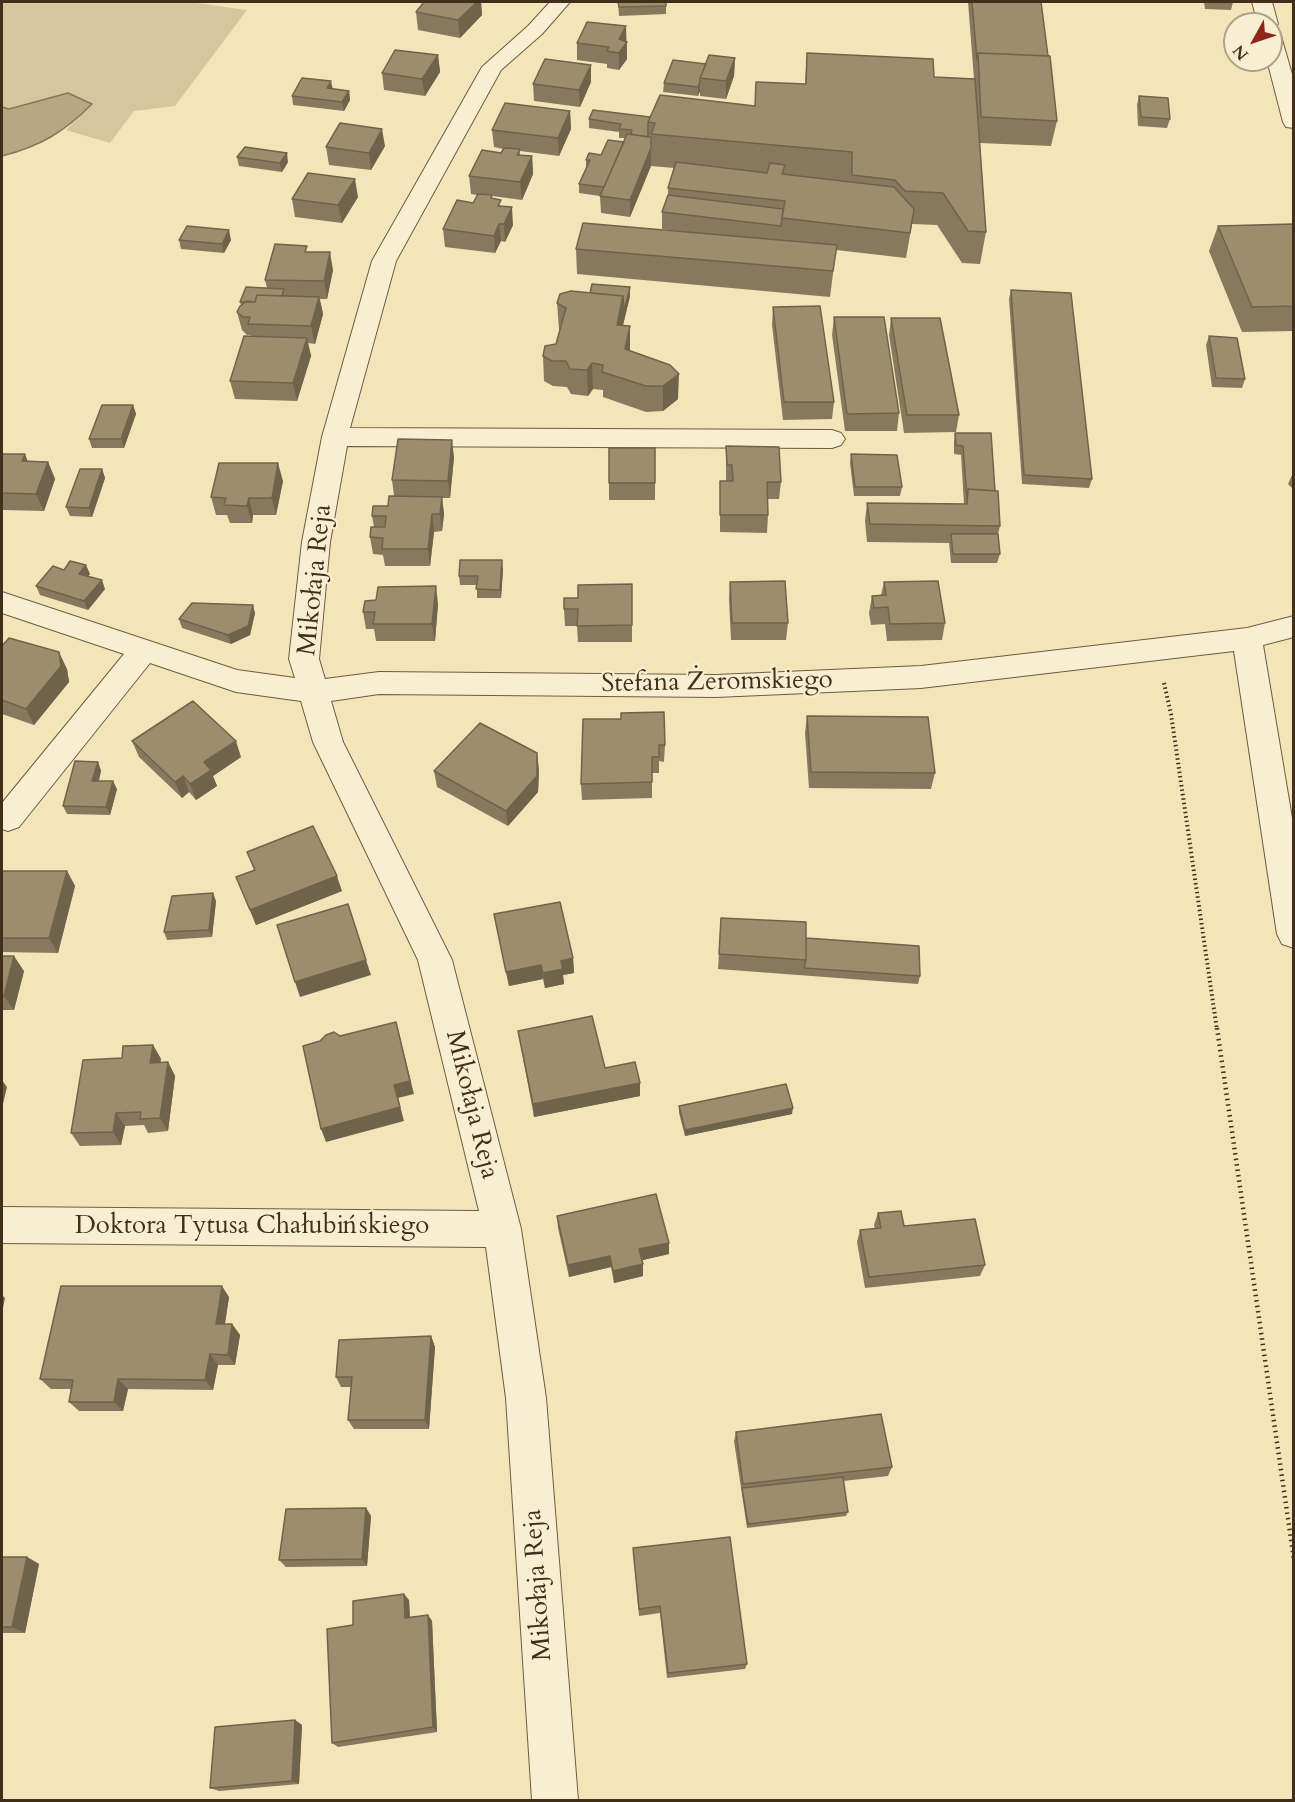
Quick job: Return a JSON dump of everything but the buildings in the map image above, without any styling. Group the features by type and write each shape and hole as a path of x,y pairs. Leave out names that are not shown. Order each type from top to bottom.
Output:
{"street":[{"name":"Mikołaja Reja","path":"555,1800 526,1398 502,1229 435,960 328,742 304,659 316,542 335,437 384,261 492,67 535,30 560,2"},
{"path":"1280,72 1293,122"},
{"path":"335,437 832,439"},
{"name":"Stefana Żeromskiego","path":"2,602 236,681 314,692 379,683 716,686 921,678 1247,639 1293,626"},
{"path":"1247,639 1293,934"},
{"path":"8,818 144,650"},
{"name":"Doktora Tytusa Chałubińskiego","path":"2,1225 502,1229"}],"path":[{"path":"1156,650 1171,714 1293,1560"}],"shaded area":[{"path":"2,2 189,2 247,10 175,106 134,111 110,143 66,130 92,104 68,93 9,109 2,107"},
{"path":"68,93 92,104 72,123 51,137 29,148 2,156 2,107 9,109"}]}
